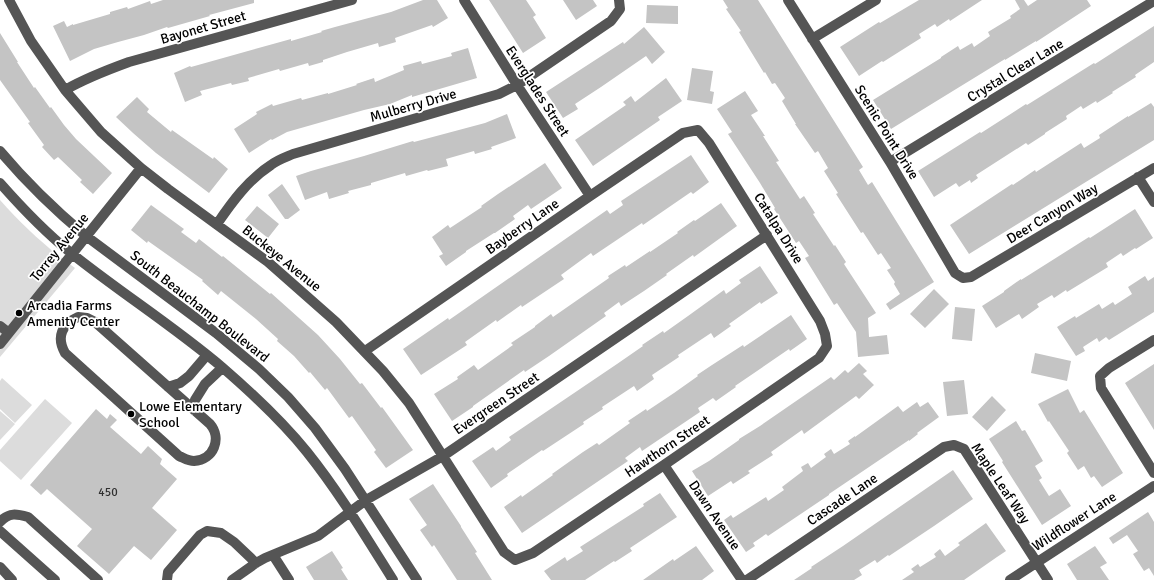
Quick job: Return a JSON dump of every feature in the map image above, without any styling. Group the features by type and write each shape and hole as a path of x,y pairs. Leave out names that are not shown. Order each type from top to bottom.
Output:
{"street":[{"name":"Buckeye Avenue","path":"9,0 31,42 65,90 101,132 141,168 274,267 336,322 383,370 409,403 504,552 515,560"},
{"name":"Bayonet Street","path":"65,90 102,71 129,62 352,0"},
{"name":"Everglades Street","path":"464,0 516,85 590,196"},
{"name":"Scenic Point Drive","path":"788,0 890,162 955,272 963,278"},
{"path":"812,39 876,0"},
{"name":"Crystal Clear Lane","path":"890,162 1154,1"},
{"name":"Mulberry Drive","path":"216,224 235,199 271,164 293,154 499,94 516,85 611,21 620,4"},
{"name":"Bayberry Lane","path":"365,352 683,133 698,130"},
{"name":"Catalpa Drive","path":"698,130 709,143 820,321 828,346"},
{"name":"South Beauchamp Boulevard","path":"0,151 47,202 86,236 216,333 273,382 302,412 325,441 366,500 417,580"},
{"name":"Torrey Avenue","path":"0,344 141,168"},
{"name":"Deer Canyon Way","path":"963,278 971,278 1154,168"},
{"path":"1138,177 1154,202"},
{"path":"0,183 24,210 72,254 208,355 275,417 298,441 317,465 393,580"},
{"name":"Evergreen Street","path":"232,580 256,563 318,536 366,500 443,456 767,235"},
{"path":"78,317 87,318 95,322 168,387 213,428 216,442 214,448 202,459 194,461 186,460 179,456 65,353 60,341 61,333 71,320 78,317"},
{"path":"0,326 9,333"},
{"path":"1154,340 1109,368 1100,376 1101,388 1154,473"},
{"name":"Hawthorn Street","path":"515,560 532,553 664,465 819,358 828,346"},
{"path":"168,387 180,383 189,376 208,355"},
{"path":"194,410 195,400 205,384 222,368"},
{"name":"Maple Leaf Way","path":"954,445 964,449 1048,580"},
{"name":"Cascade Lane","path":"747,580 944,448 954,445"},
{"name":"Dawn Avenue","path":"664,465 742,580"},
{"name":"Wildflower Lane","path":"1010,580 1154,486"},
{"path":"0,522 4,518 16,514 28,517 98,580"},
{"path":"0,531 55,580"},
{"path":"166,580 168,572 200,535 208,531 221,533 234,542 256,563"},
{"path":"273,555 289,580"}],"shaded area":[{"name":"Arcadia Farms Amenity Center","path":"0,200 17,219 55,253 75,268 0,357"},
{"path":"2,378 32,405 15,423 0,409 0,381"},
{"path":"45,399 72,423 21,480 0,461 0,450"},
{"path":"0,411 15,424 0,440"}],"building":[{"path":"163,0 254,0 254,3 94,49 70,61 53,26 64,21 67,27 110,14 110,12 127,7 128,9 150,1 151,4"},
{"path":"423,0 437,0 448,18 433,27 432,25 395,38 396,42 379,47 378,43 323,60 323,62 309,66 308,63 280,71 279,69 248,78 249,81 232,85 231,83 200,91 202,95 185,102 174,73 190,66 191,67 291,39 291,41 322,32 321,31 391,12"},
{"path":"489,0 526,0 536,15 533,17 546,38 523,53"},
{"path":"563,0 593,0 597,6 576,20"},
{"path":"723,0 758,0 863,167 859,170 868,185 872,182 934,282 890,310 886,304 900,294 894,284 895,282 887,270 891,268 881,253 878,255 863,232 861,233 836,194 838,193 824,171 828,168 818,151 815,153 795,124 782,101 785,98 775,83 772,84 765,72 764,73 739,32 741,31 726,9 728,8"},
{"path":"919,0 982,0 950,21 949,19 937,27 935,24 919,34 921,38 859,76 840,47 879,22 880,23"},
{"path":"1015,0 1024,0 1028,6 1037,0 1087,0 1091,6 1036,42 1005,59 891,129 873,100 958,46 960,50 972,43 974,47 990,36 988,32 1011,18 1010,16 1020,9"},
{"path":"647,5 678,6 678,24 646,23"},
{"path":"1154,26 1154,62 1135,75 1136,77 1097,103 1096,101 1083,109 1081,106 1066,116 1067,119 1045,134 1028,145 1026,143 976,175 978,178 971,183 970,180 959,187 956,183 934,197 918,171 1026,104 1027,105 1094,63 1095,64"},
{"path":"644,27 665,52 652,64 646,56 575,104 578,109 563,118 546,92 623,42 624,44"},
{"path":"0,33 34,88 35,87 50,108 51,107 76,139 112,173 93,194 80,182 82,180 58,157 54,160 42,147 44,145 28,123 30,122 0,80"},
{"path":"468,48 477,78 412,97 412,95 390,104 287,132 272,140 271,139 249,153 234,129 257,114 256,112 272,104 273,106 301,98 302,100 328,94 374,78 375,82 404,70 403,66 421,61 422,64 452,56 451,53"},
{"path":"692,68 713,71 710,91 714,92 712,104 687,100"},
{"path":"666,78 682,101 658,117 660,120 593,166 575,140 626,105 623,102 631,96 635,102"},
{"path":"745,91 758,111 751,115 779,161 776,162 800,199 804,196 815,213 813,214 846,262 844,264 876,313 868,318 869,337 887,335 889,354 858,357 856,332 837,303 834,305 805,258 809,256 799,241 796,243 774,209 775,208 760,183 728,134 732,132 717,109"},
{"path":"137,97 149,109 147,112 171,132 172,130 213,159 214,157 228,169 209,193 156,153 116,117"},
{"path":"1151,103 1154,107 1154,140 969,254 950,225 1012,184 1013,185 1035,170 1036,172 1081,143 1084,148 1100,138 1099,135"},
{"path":"507,114 516,138 491,147 492,149 475,154 474,151 446,159 448,166 406,176 405,173 371,183 371,185 348,191 349,193 329,199 327,192 305,200 296,176 413,141 414,142 485,123"},
{"path":"691,155 709,182 693,194 691,192 643,225 642,223 593,256 591,253 561,275 564,279 522,307 521,305 497,322 496,320 465,342 467,345 421,375 403,349 448,318 449,320 607,210 610,214 623,205 621,201"},
{"path":"545,163 562,188 531,209 528,205 513,216 515,219 446,266 439,256 443,254 432,237 448,225 450,228"},
{"path":"282,184 300,210 288,219 285,219 268,195"},
{"path":"721,203 737,226 621,306 619,302 604,313 606,316 525,372 524,370 452,421 434,394 458,379 457,377 474,365 478,370 513,345 511,343 551,314 553,317 609,278 608,276 650,252 694,220 695,221"},
{"path":"151,205 184,229 181,232 196,243 199,239 222,257 223,256 270,294 271,293 318,335 360,384 362,383 381,408 382,407 413,450 386,468 374,452 376,450 352,416 349,418 327,388 325,390 310,372 309,373 294,356 277,341 278,339 221,291 218,295 202,281 203,280 148,241 147,243 131,230"},
{"path":"257,206 279,224 268,238 245,220"},
{"path":"1135,209 1153,238 1123,256 1121,253 1106,263 1108,267 1067,292 1066,290 1054,298 1052,295 1037,304 1039,307 1022,319 1019,314 996,328 982,306 1021,279"},
{"path":"760,266 778,293 761,304 760,302 729,324 731,326 714,338 711,333 678,355 679,357 652,375 654,379 637,391 634,386 602,407 603,409 583,422 584,424 507,474 508,476 491,488 472,461 493,447 496,451 511,440 509,437 643,346 642,345 663,331 664,333 724,290 726,294 741,283 739,280"},
{"path":"1145,276 1148,281 1154,277 1154,312 1109,340 1106,337 1099,342 1097,338 1083,347 1085,351 1076,356 1057,327 1075,316 1076,318 1099,304 1102,309 1113,302 1115,305 1132,294 1128,287"},
{"path":"934,289 949,304 925,328 910,314"},
{"path":"955,307 975,309 972,341 952,339"},
{"path":"791,315 807,339 790,351 789,349 716,401 713,398 698,408 700,412 642,451 640,447 625,458 628,461 522,533 504,507 521,495 522,497 583,452 597,443 599,445 630,423 628,421 646,409 647,411 712,365 743,345 744,347"},
{"path":"1035,353 1071,361 1067,381 1031,373"},
{"path":"859,363 867,371 863,374 874,385 859,399 856,396 804,434 802,430 771,452 773,455 748,471 750,473 733,484 731,481 708,496 692,471 709,461 831,377 834,380 845,370 848,373"},
{"path":"1154,364 1154,430 1125,383"},
{"path":"964,380 968,414 947,416 943,382"},
{"path":"1068,389 1080,413 1084,410 1123,473 1102,487 1094,476 1091,478 1084,466 1078,470 1067,453 1069,451 1049,421 1048,422 1038,404"},
{"path":"992,396 1006,410 987,431 972,417"},
{"path":"917,402 920,407 928,402 939,417 917,433 918,434 909,441 768,536 766,534 753,543 755,546 746,552 724,520 731,515 733,518 766,497 768,501 784,490 782,487 803,471 801,467 808,463 811,468 826,457 824,454 831,449 834,454 850,444 848,441 898,406 903,412"},
{"name":"Lowe Elementary School","path":"96,409 107,419 110,414 117,420 110,427 141,454 148,446 162,459 160,464 177,479 152,508 177,530 151,560 134,546 109,574 77,546 92,529 47,489 41,495 30,485"},
{"path":"1016,421 1022,431 1025,430 1043,461 1035,466 1042,478 1039,480 1049,496 1060,489 1071,506 1042,525 989,439"},
{"path":"953,470 973,499 934,526 889,556 888,555 877,563 875,560 859,570 862,575 854,580 794,580 812,568 811,567"},
{"path":"433,484 477,552 475,553 492,580 457,580 434,545 432,547 420,530 427,525 409,499"},
{"path":"660,493 677,517 630,548 632,551 585,580 551,580 544,571 565,557 567,561 583,551 580,547 644,506 643,504"},
{"path":"1148,512 1154,522 1154,576 1149,568 1144,571 1133,554 1138,551 1127,535 1113,544 1109,538"},
{"path":"986,523 1006,551 964,580 902,580 914,572 911,569 918,564 920,567 936,557 934,554 940,549 945,556 960,545 958,543"},
{"path":"696,546 714,571 702,580 643,580 673,559 674,561"},
{"path":"1095,546 1107,563 1100,567 1109,580 1077,580 1067,564"},
{"path":"332,551 343,568 341,569 348,580 314,580 306,567"}],"place":[{"name":"Arcadia Farms Amenity Center","path":"19,313"},
{"name":"Lowe Elementary School","path":"131,414"}]}
